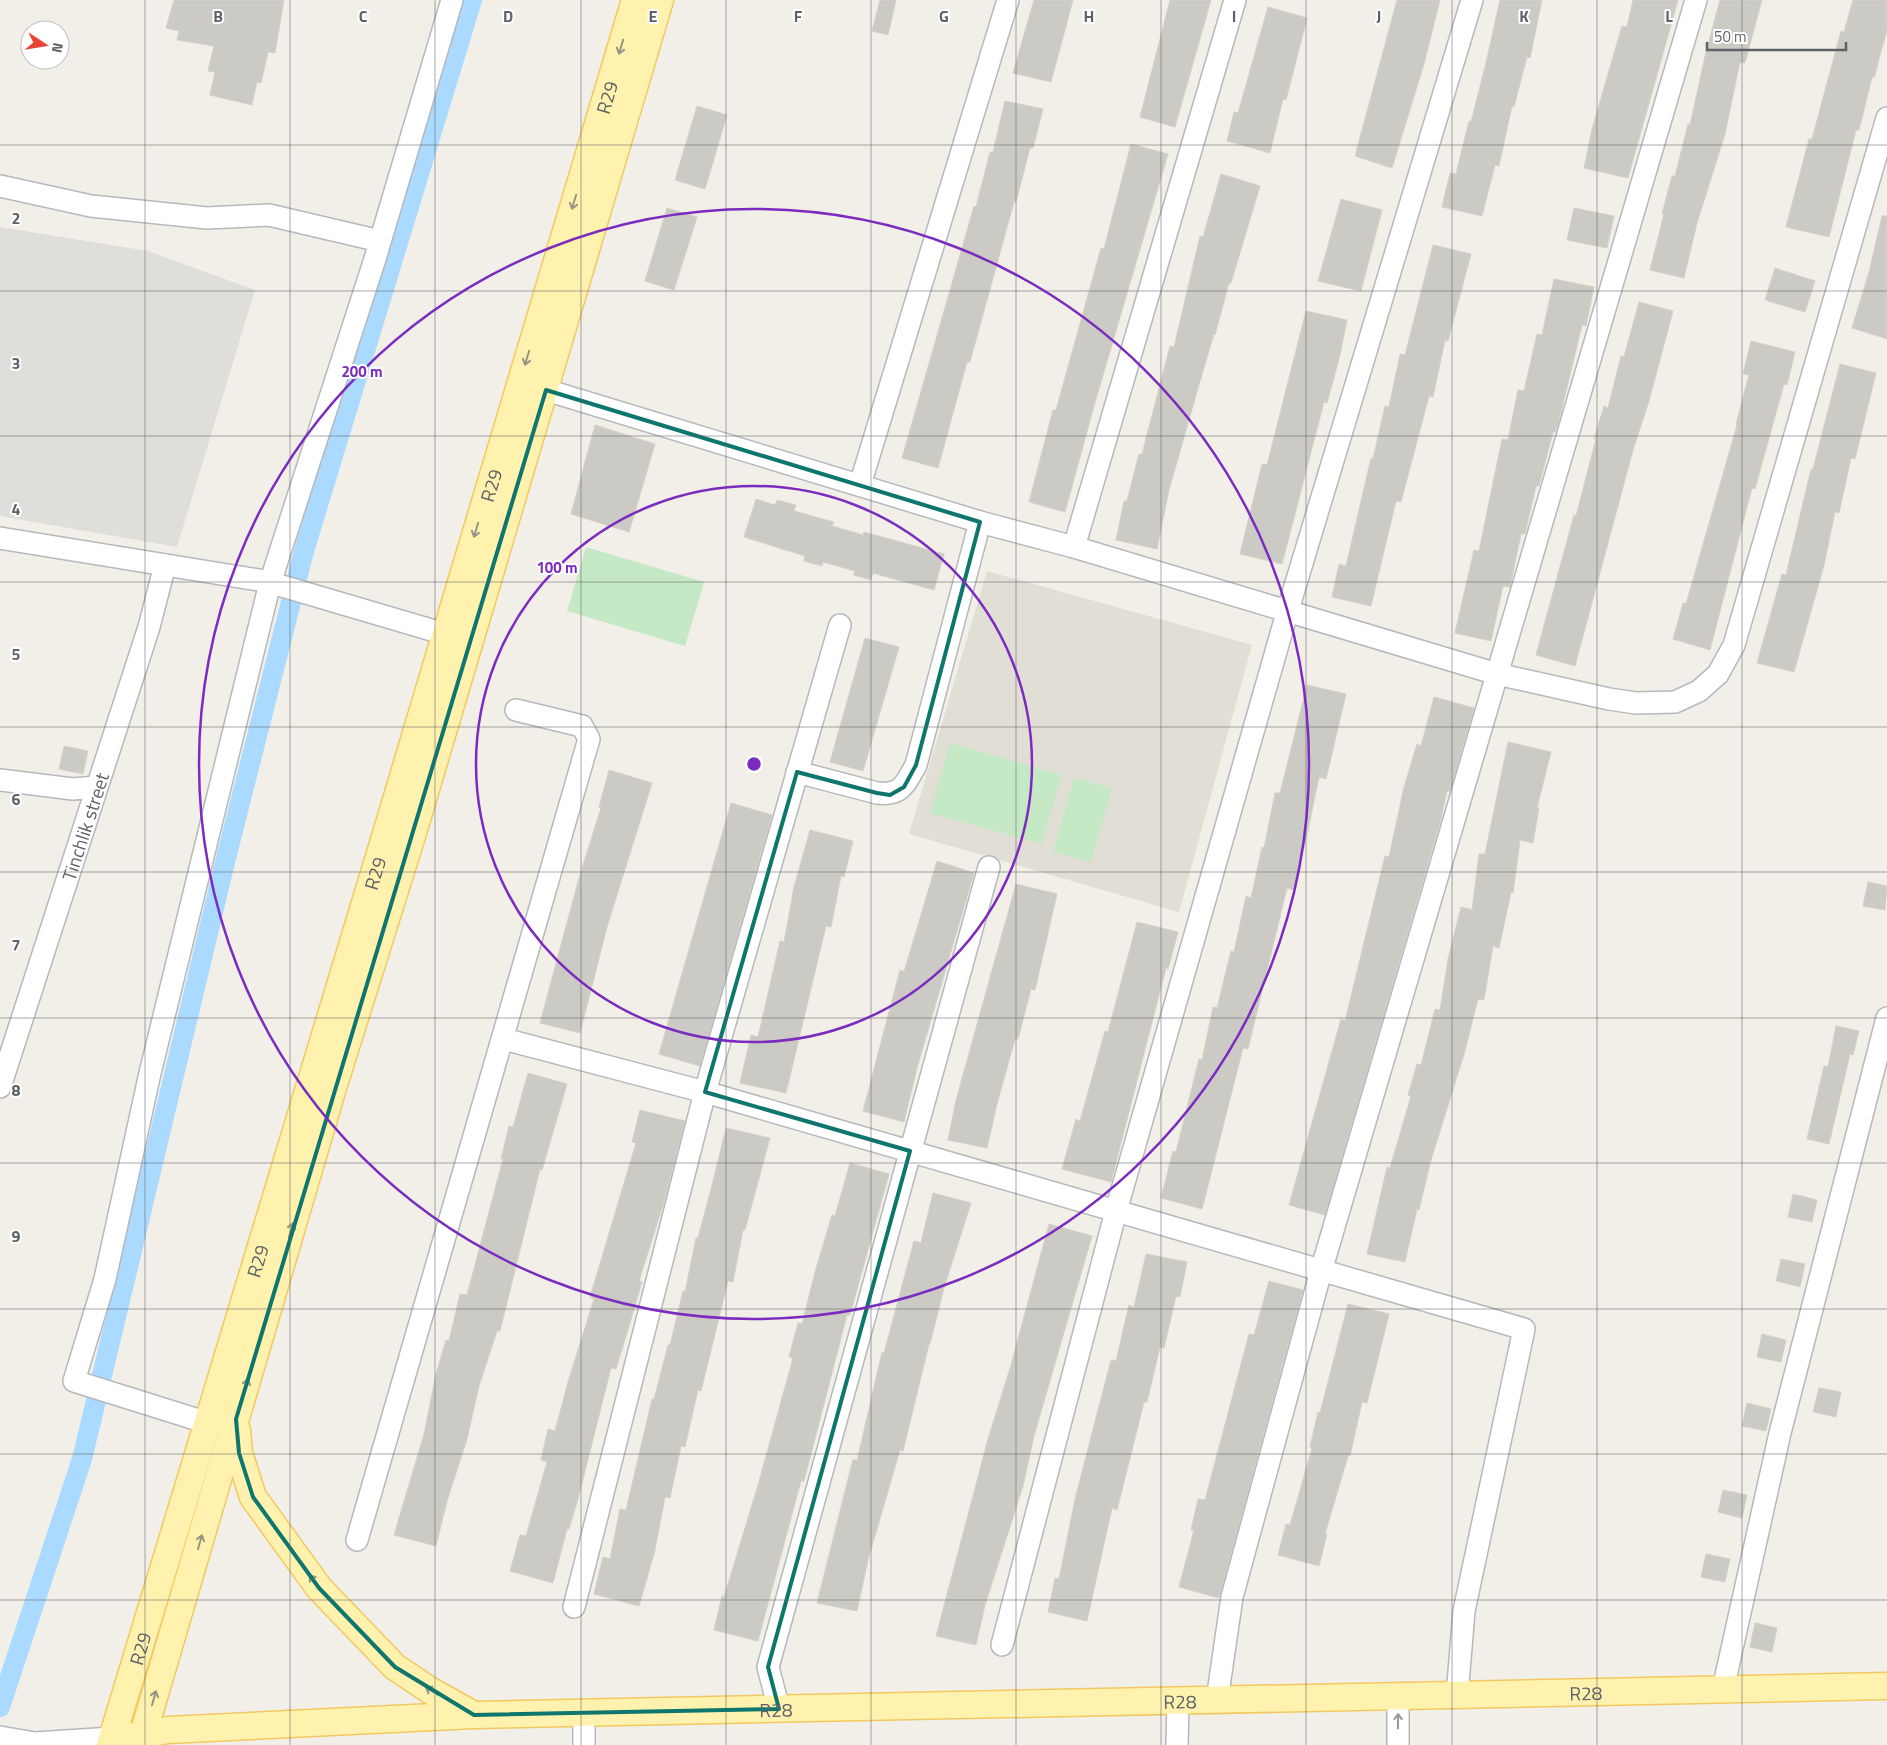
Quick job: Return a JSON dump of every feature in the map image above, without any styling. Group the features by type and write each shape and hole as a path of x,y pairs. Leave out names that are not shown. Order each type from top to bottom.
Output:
{"main road":[{"name":"R29","path":"142,1740 332,1091 400,832 445,634 635,0"},
{"name":"R29","path":"111,1741 208,1422 546,390 660,0"},
{"path":"236,1419 238,1453 253,1497 264,1516 319,1588 395,1667 431,1692 474,1715"},
{"name":"R28","path":"111,1741 142,1740 168,1730 474,1715 1887,1686"}],"street":[{"path":"208,1422 74,1381 106,1279 150,1073 270,583 380,241 452,0"},
{"path":"860,485 1008,0"},
{"path":"1074,547 1235,0"},
{"path":"1002,1645 1116,1211 1287,612 1472,0"},
{"path":"1217,1700 1232,1597 1321,1271 1696,0"},
{"path":"546,390 980,522 1074,547 1496,674 1636,703 1674,702 1699,691 1718,674 1734,645 1887,118"},
{"path":"0,186 91,206 206,218 269,215 380,241"},
{"path":"797,772 890,795 904,787 916,764 980,522"},
{"path":"0,538 270,583 445,634"},
{"name":"Tinchlik street","path":"0,1087 61,906 96,787 149,627 165,565"},
{"path":"574,1607 705,1092 840,625"},
{"path":"358,1540 504,1039 588,739 582,726 516,710"},
{"path":"0,780 73,789 96,787"},
{"path":"779,1709 768,1667 989,868"},
{"path":"1723,1689 1780,1433 1887,1018"},
{"path":"504,1039 705,1092 1524,1329 1464,1611 1457,1696"},
{"path":"1398,1697 1398,1745"},
{"path":"1178,1702 1178,1745"},
{"path":"584,1713 584,1745"},
{"path":"5,1739 35,1743 111,1741"}],"highlighted area":[{"path":"546,390 980,522 916,765 904,787 890,795 797,772 705,1092 910,1151 768,1667 779,1709 474,1715 395,1667 319,1588 253,1497 239,1453 236,1419"}],"shaded area":[{"path":"0,227 148,251 255,290 177,547 0,516"},
{"path":"987,571 1252,645 1179,912 909,834"}],"green space":[{"path":"586,547 704,582 685,646 567,611"},
{"path":"950,743 1062,775 1042,844 930,813"},
{"path":"1074,778 1112,788 1091,862 1053,852"}],"building":[{"path":"174,0 284,0 275,53 268,52 261,83 257,82 252,105 210,95 215,72 208,71 214,46 177,40 179,31 166,28"},
{"path":"880,0 896,0 888,35 872,31"},
{"path":"1034,0 1073,0 1051,82 1013,73"},
{"path":"1170,0 1211,0 1175,127 1140,117"},
{"path":"1397,0 1440,0 1424,64 1392,168 1355,156"},
{"path":"1500,0 1542,0 1530,58 1527,57 1514,107 1512,106 1499,166 1495,165 1482,216 1442,207 1450,173 1456,174 1469,121 1471,122"},
{"path":"1633,0 1678,0 1628,178 1584,168 1592,129 1622,26 1627,27"},
{"path":"1720,0 1762,0 1745,63 1740,62 1725,134 1697,223 1684,278 1650,270 1664,214 1662,214 1672,176 1675,176 1688,124 1690,125"},
{"path":"1853,0 1887,0 1887,30 1874,78 1872,77 1859,130 1856,130 1829,237 1786,227 1809,139 1812,139 1841,31 1844,32"},
{"path":"1268,7 1307,18 1286,100 1283,99 1270,153 1227,141 1234,112 1238,113"},
{"path":"1005,101 1043,109 1033,148 1030,148 1016,202 1014,202 970,362 967,362 938,468 902,458 974,206 976,207 990,152 993,152"},
{"path":"697,106 727,115 705,189 675,180"},
{"path":"1131,144 1168,154 1065,512 1029,502 1053,410 1056,410 1101,248 1104,249"},
{"path":"1221,174 1260,186 1231,283 1229,283 1169,490 1157,549 1116,540 1124,501 1127,501 1139,454 1142,454 1170,346 1174,347 1200,236 1203,237"},
{"path":"1341,199 1382,210 1361,291 1318,281"},
{"path":"667,208 697,217 674,290 645,281"},
{"path":"1574,208 1614,216 1607,248 1567,240"},
{"path":"1882,216 1887,216 1887,339 1852,328 1869,272"},
{"path":"1433,245 1471,254 1448,341 1445,340 1433,397 1429,396 1401,502 1396,501 1371,606 1332,597 1339,564 1346,566 1385,406 1389,407 1400,354 1405,355"},
{"path":"1775,268 1815,281 1805,312 1765,300"},
{"path":"1554,279 1594,287 1586,326 1582,325 1559,421 1555,432 1553,432 1539,486 1536,486 1525,534 1521,534 1510,587 1503,586 1491,641 1455,633 1474,550 1479,551 1502,439 1508,440 1518,390 1524,391 1537,334 1542,335"},
{"path":"1639,302 1673,311 1649,401 1633,450 1575,666 1536,655 1574,515 1576,516 1596,439 1594,439 1604,406 1608,408 1621,356 1624,357"},
{"path":"1306,311 1347,320 1339,359 1327,403 1324,402 1282,564 1240,554 1262,464 1267,465"},
{"path":"1751,341 1795,352 1787,385 1784,384 1755,489 1752,488 1710,650 1673,639 1683,603 1686,604 1737,425 1749,375 1743,374"},
{"path":"1840,364 1876,373 1855,459 1851,458 1839,513 1835,512 1824,565 1794,672 1757,663 1782,574 1786,575 1811,469 1813,469"},
{"path":"595,425 655,444 629,532 571,514"},
{"path":"756,499 775,505 777,500 796,505 794,511 834,522 832,526 863,535 864,532 944,554 934,590 873,573 871,580 854,575 855,571 823,562 822,566 804,561 805,556 744,537"},
{"path":"865,638 899,647 863,771 830,762"},
{"path":"1307,685 1346,694 1326,779 1319,777 1293,890 1287,888 1248,1049 1243,1048 1202,1209 1161,1198 1173,1151 1176,1152 1199,1059 1202,1060 1213,1007 1217,1008 1231,951 1234,952 1246,896 1251,898 1262,847 1264,848 1275,793 1280,793"},
{"path":"1434,697 1474,708 1450,791 1447,791 1441,819 1325,1215 1289,1205 1341,1019 1345,1021 1385,856 1389,857 1404,787 1417,744 1421,746"},
{"path":"1508,742 1551,752 1537,808 1539,808 1533,843 1520,840 1513,893 1511,892 1499,948 1493,946 1484,1000 1478,999 1465,1051 1431,1160 1419,1210 1417,1209 1405,1262 1367,1254 1387,1167 1390,1168 1411,1096 1408,1095 1417,1064 1421,1065 1435,1009 1440,1010 1448,959 1461,907 1472,910 1479,854 1485,854"},
{"path":"64,746 88,751 83,774 59,769"},
{"path":"609,770 652,783 607,927 580,1033 540,1023 579,878 601,808 599,807"},
{"path":"731,803 772,815 700,1066 659,1054"},
{"path":"810,830 853,841 844,877 841,876 831,927 826,926 786,1093 740,1083 751,1035 758,1037 780,941 784,942 794,887"},
{"path":"937,861 974,873 917,1068 904,1122 863,1111 900,970 904,972"},
{"path":"1868,882 1887,886 1885,910 1863,906"},
{"path":"1016,884 1057,894 1035,990 1031,989 1018,1039 1015,1039 987,1148 948,1140 956,1100"},
{"path":"1137,922 1178,932 1168,969 1166,968 1111,1182 1062,1169 1076,1119 1080,1121 1105,1031 1108,1032"},
{"path":"1836,1026 1859,1031 1853,1055 1850,1054 1829,1144 1807,1139 1824,1066 1828,1067"},
{"path":"528,1073 567,1084 542,1170 540,1169 500,1331 497,1331 479,1386 467,1439 447,1501 436,1546 394,1535 424,1434 436,1374 446,1340 449,1341 460,1294 467,1295 503,1159 501,1159 509,1126 513,1127"},
{"path":"640,1110 685,1121 664,1202 639,1281 642,1282 627,1333 616,1369 611,1368 578,1499 569,1529 567,1529 553,1583 510,1571 520,1535 526,1536 547,1462 541,1460 548,1429 555,1431 594,1299 590,1297 636,1143 632,1142"},
{"path":"726,1128 770,1138 745,1230 743,1230 733,1282 728,1281 701,1391 698,1390 685,1447 681,1446 670,1498 665,1497 655,1550 639,1606 594,1594 603,1557 610,1559 620,1509 626,1510 652,1399 654,1399 668,1345 670,1345 683,1291 685,1292 696,1238 698,1238"},
{"path":"850,1163 889,1174 850,1315 847,1315 804,1481 801,1481 758,1641 714,1630 722,1596 724,1597 758,1485 793,1358 789,1357 798,1323 802,1324 815,1272 832,1215 835,1216"},
{"path":"933,1193 971,1203 944,1288 903,1451 900,1450 868,1560 857,1611 817,1603 853,1459 857,1461 882,1352 884,1353 914,1241 921,1243"},
{"path":"1793,1194 1817,1200 1812,1222 1788,1217"},
{"path":"1049,1224 1092,1236 1034,1436 1023,1486 985,1605 976,1645 936,1636 988,1439 1011,1365"},
{"path":"1146,1254 1187,1262 1180,1297 1176,1296 1164,1348 1160,1347 1147,1402 1144,1402 1117,1510 1112,1508 1087,1621 1048,1612 1055,1578 1059,1579 1075,1499 1111,1360 1116,1361 1129,1305 1134,1307"},
{"path":"1781,1259 1805,1264 1800,1287 1776,1281"},
{"path":"1269,1281 1303,1290 1219,1598 1179,1587 1194,1530 1191,1530 1198,1499 1205,1500 1249,1334 1254,1335"},
{"path":"1348,1304 1389,1314 1367,1403 1362,1402 1350,1456 1348,1456 1325,1534 1327,1534 1319,1566 1278,1555 1286,1524 1290,1525 1312,1448 1310,1447 1318,1412 1320,1413"},
{"path":"1762,1334 1786,1340 1781,1362 1757,1357"},
{"path":"1819,1388 1841,1392 1836,1417 1813,1412"},
{"path":"1747,1403 1771,1409 1766,1431 1742,1426"},
{"path":"1723,1490 1747,1495 1742,1518 1718,1512"},
{"path":"1706,1554 1730,1559 1725,1582 1701,1577"},
{"path":"1755,1623 1777,1628 1772,1652 1750,1647"}],"waterway":[{"path":"0,1707 82,1459 226,858 304,551 472,0"}]}
